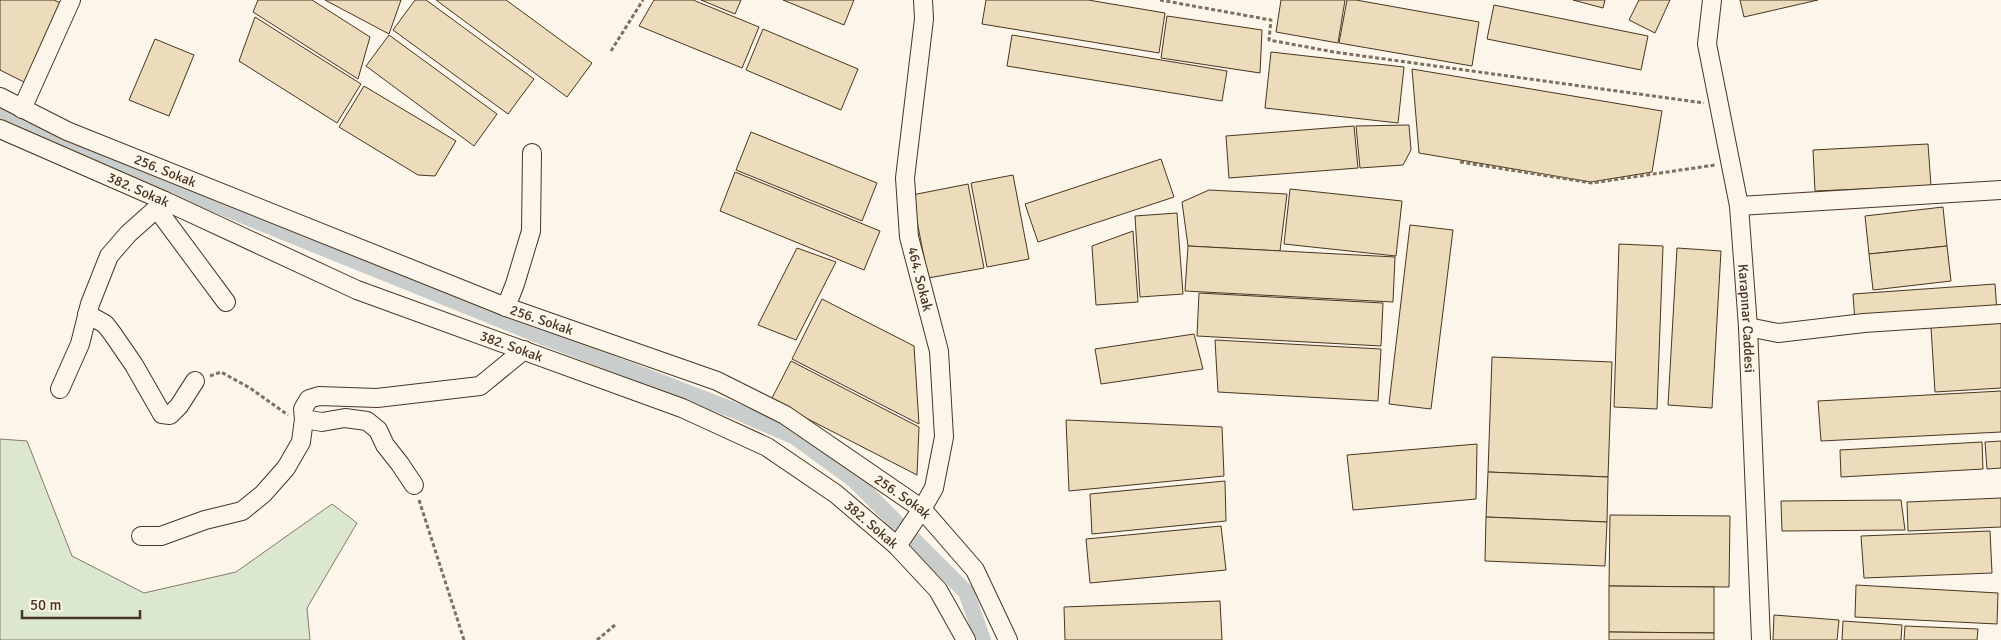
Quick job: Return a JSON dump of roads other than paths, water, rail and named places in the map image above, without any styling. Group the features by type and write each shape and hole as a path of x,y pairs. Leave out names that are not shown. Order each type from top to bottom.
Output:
{"street":[{"path":"22,109 71,0"},
{"name":"464. Sokak","path":"898,545 934,488 944,437 939,351 909,237 905,178 924,19 923,0"},
{"name":"Karapınar Caddesi","path":"1712,0 1708,44 1739,206 1748,327 1761,640"},
{"name":"256. Sokak","path":"0,97 67,131 506,307 726,386 785,415 918,515 975,570 1008,640"},
{"name":"382. Sokak","path":"0,129 161,205 357,290 682,408 767,447 836,494 898,545 938,590 966,640"},
{"path":"506,307 531,231 532,153"},
{"path":"1739,206 2001,190"},
{"path":"60,388 80,344 87,314 108,256 128,234 161,205 226,302"},
{"path":"87,314 105,324 112,333 134,364 162,414 170,415 180,406 195,381"},
{"path":"1748,327 1778,333 1864,323 2001,314"},
{"path":"141,536 161,536 206,520 242,511 263,494 286,468 301,442 304,419 303,409 310,399 319,396 376,398 480,386 524,350"},
{"path":"304,419 322,422 345,418 367,421 378,430 385,445 414,486"}],"waterway":[{"path":"0,111 145,176 538,335 733,410 795,437 854,480 966,592 983,640"}]}
